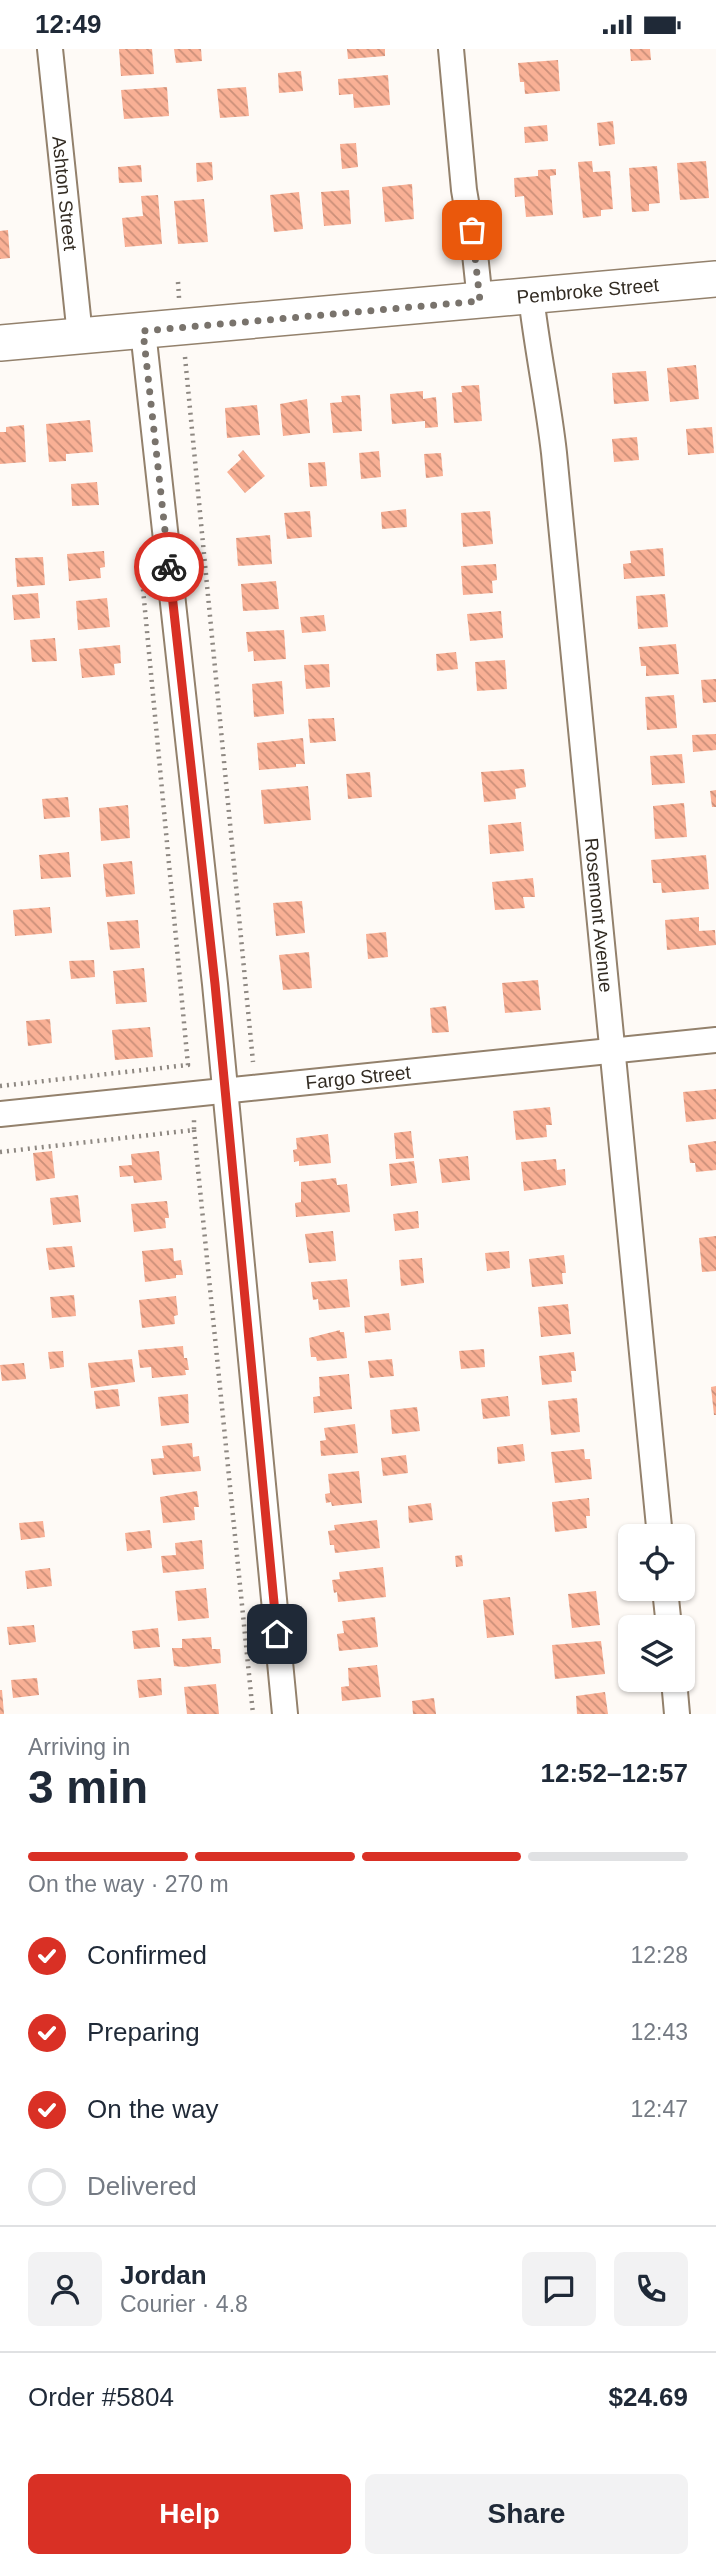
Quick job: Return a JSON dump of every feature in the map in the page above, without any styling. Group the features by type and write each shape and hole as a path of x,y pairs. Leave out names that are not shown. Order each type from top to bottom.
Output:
{"street":[{"name":"Ashton Street","path":"50,49 80,336"},
{"path":"451,49 464,190 480,301"},
{"name":"Pembroke Street","path":"0,343 716,279"},
{"name":"Rosemont Avenue","path":"531,296 554,453 659,1524"},
{"path":"143,331 225,1091 285,1714"},
{"name":"Fargo Street","path":"0,1115 716,1040"},
{"path":"675,1692 677,1714"}],"path":[{"path":"184,349 254,1071"},
{"path":"0,1086 188,1065 143,584"},
{"path":"194,1116 253,1714"},
{"path":"0,1152 194,1129"}],"building":[{"path":"119,49 152,49 154,74 121,76"},
{"path":"174,49 201,49 202,61 176,63"},
{"path":"347,49 385,49 385,56 348,59"},
{"path":"630,49 650,49 651,60 631,61"},
{"path":"558,60 560,91 525,94 524,82 520,82 518,63"},
{"path":"301,71 303,91 279,93 278,73"},
{"path":"388,75 390,105 354,108 353,94 339,95 338,79"},
{"path":"167,87 169,116 124,119 121,90"},
{"path":"246,87 249,116 220,118 217,89"},
{"path":"613,121 615,144 599,146 597,123"},
{"path":"547,125 548,141 525,143 524,127"},
{"path":"356,143 358,167 342,169 340,144"},
{"path":"592,161 593,172 610,171 613,209 601,210 601,216 583,218 578,162"},
{"path":"706,161 709,198 680,200 677,163"},
{"path":"212,162 213,180 197,182 196,163"},
{"path":"141,165 142,182 119,183 118,167"},
{"path":"657,166 660,203 649,204 649,211 632,212 629,168"},
{"path":"556,169 556,175 550,176 553,215 526,217 524,196 515,197 514,178 538,176 538,170"},
{"path":"412,184 414,219 385,222 382,187"},
{"path":"349,190 351,224 324,226 321,192"},
{"path":"299,192 303,229 274,232 270,195"},
{"path":"158,195 162,244 125,247 122,218 143,216 141,196"},
{"path":"204,199 208,242 178,244 174,201"},
{"path":"8,230 10,258 0,259 0,231"},
{"path":"696,365 699,399 670,402 667,368"},
{"path":"646,371 649,401 614,404 612,373"},
{"path":"479,385 482,421 454,423 452,393 462,392 461,386"},
{"path":"423,391 423,399 436,397 438,427 425,428 425,421 392,424 390,394"},
{"path":"360,395 362,431 333,433 330,403 342,402 341,396"},
{"path":"307,399 310,433 283,436 280,404"},
{"path":"257,405 260,435 227,438 225,408"},
{"path":"90,420 93,452 66,454 66,461 49,462 46,424"},
{"path":"24,425 26,462 0,464 0,432 6,432 6,427"},
{"path":"712,427 714,453 688,455 686,429"},
{"path":"637,437 639,460 614,462 612,439"},
{"path":"243,450 265,476 245,493 227,472 241,459 238,455"},
{"path":"379,451 381,477 361,479 359,453"},
{"path":"441,453 443,476 426,478 424,454"},
{"path":"325,462 327,486 310,487 308,463"},
{"path":"97,482 99,505 72,506 71,484"},
{"path":"406,509 407,527 382,529 381,512"},
{"path":"310,511 312,537 287,539 284,513"},
{"path":"490,511 493,544 463,547 461,513"},
{"path":"270,535 272,564 238,566 236,538"},
{"path":"663,548 665,576 624,579 623,564 631,563 630,551"},
{"path":"104,551 105,567 100,568 101,578 69,581 67,554"},
{"path":"43,557 45,585 17,587 15,558"},
{"path":"496,564 497,580 492,581 493,593 463,595 461,566"},
{"path":"276,581 279,609 243,611 241,584"},
{"path":"38,593 40,618 14,620 12,595"},
{"path":"665,594 668,627 638,629 636,596"},
{"path":"107,598 110,627 78,630 76,601"},
{"path":"501,611 503,638 470,641 467,614"},
{"path":"324,615 326,631 302,633 300,617"},
{"path":"284,630 286,659 254,661 253,651 248,652 246,632"},
{"path":"55,638 57,661 32,662 30,640"},
{"path":"676,644 679,674 646,676 646,666 641,666 639,647"},
{"path":"120,645 121,663 114,664 115,675 82,678 79,649"},
{"path":"456,652 458,669 437,671 436,654"},
{"path":"505,660 507,689 477,691 475,662"},
{"path":"329,664 330,687 306,689 304,665"},
{"path":"716,679 716,702 703,703 701,680"},
{"path":"282,681 284,714 254,717 252,684"},
{"path":"674,695 677,728 647,730 645,697"},
{"path":"334,718 336,741 310,743 308,719"},
{"path":"716,734 716,750 693,752 692,735"},
{"path":"303,738 305,764 259,770 257,743"},
{"path":"682,754 685,783 652,785 650,756"},
{"path":"524,769 526,787 515,789 516,799 484,802 481,772"},
{"path":"370,772 372,797 348,799 346,774"},
{"path":"308,786 311,820 264,824 261,790"},
{"path":"716,790 716,807 712,807 710,791"},
{"path":"68,797 70,817 44,819 42,799"},
{"path":"684,803 687,837 655,839 653,806"},
{"path":"128,805 130,838 101,841 99,808"},
{"path":"521,822 524,851 490,854 488,825"},
{"path":"69,852 71,877 41,879 39,855"},
{"path":"706,855 709,889 662,893 661,883 653,883 651,860"},
{"path":"132,861 135,894 106,897 103,864"},
{"path":"533,878 535,897 523,897 525,908 495,910 492,882"},
{"path":"302,901 305,933 276,936 273,903"},
{"path":"50,907 52,933 15,936 13,910"},
{"path":"699,917 699,931 715,930 716,945 667,950 665,920"},
{"path":"138,920 140,948 110,950 107,922"},
{"path":"386,932 388,957 368,959 366,934"},
{"path":"309,952 312,988 283,990 279,955"},
{"path":"94,960 95,977 71,979 69,961"},
{"path":"144,968 147,1002 116,1004 113,971"},
{"path":"538,980 541,1010 505,1013 502,983"},
{"path":"446,1006 449,1032 432,1033 430,1008"},
{"path":"50,1019 52,1043 28,1046 26,1021"},
{"path":"150,1027 153,1057 115,1060 112,1030"},
{"path":"716,1089 716,1119 686,1122 683,1092"},
{"path":"550,1107 552,1125 546,1125 547,1137 516,1140 513,1111"},
{"path":"411,1131 414,1158 396,1159 394,1133"},
{"path":"328,1134 331,1163 299,1166 299,1161 294,1162 296,1138"},
{"path":"716,1141 716,1170 696,1172 695,1163 690,1163 688,1145"},
{"path":"52,1151 55,1178 36,1181 33,1153"},
{"path":"159,1151 162,1180 134,1183 133,1176 120,1177 119,1166 132,1165 131,1154"},
{"path":"468,1156 470,1180 442,1183 439,1159"},
{"path":"556,1159 557,1170 565,1169 566,1185 524,1191 521,1162"},
{"path":"414,1161 417,1183 391,1186 389,1164"},
{"path":"336,1178 337,1185 347,1184 350,1212 296,1217 295,1203 301,1202 301,1182"},
{"path":"78,1195 81,1222 53,1225 50,1198"},
{"path":"167,1201 169,1218 165,1218 166,1228 134,1232 131,1204"},
{"path":"418,1211 419,1228 395,1231 393,1214"},
{"path":"333,1231 336,1261 309,1263 305,1234"},
{"path":"716,1236 716,1271 702,1272 699,1238"},
{"path":"72,1246 75,1267 49,1270 46,1248"},
{"path":"173,1248 174,1261 181,1260 183,1275 145,1282 142,1251"},
{"path":"509,1251 510,1268 487,1271 485,1253"},
{"path":"564,1255 566,1273 562,1273 563,1284 532,1287 529,1259"},
{"path":"422,1258 424,1283 401,1286 399,1260"},
{"path":"347,1279 350,1307 319,1310 318,1299 313,1300 311,1282"},
{"path":"74,1295 76,1316 52,1318 50,1297"},
{"path":"176,1296 178,1315 174,1316 175,1324 142,1328 139,1300"},
{"path":"568,1304 571,1334 541,1337 538,1307"},
{"path":"389,1313 391,1330 365,1333 364,1316"},
{"path":"340,1330 344,1332 347,1358 317,1361 316,1357 311,1357 309,1338"},
{"path":"183,1346 189,1370 185,1370 186,1375 152,1378 151,1367 140,1368 138,1350"},
{"path":"484,1349 485,1367 461,1369 459,1351"},
{"path":"63,1351 64,1367 50,1369 48,1352"},
{"path":"574,1352 576,1371 571,1371 572,1382 542,1385 539,1356"},
{"path":"132,1359 135,1382 91,1388 88,1363"},
{"path":"392,1359 394,1376 370,1378 368,1361"},
{"path":"24,1363 26,1379 2,1381 0,1365"},
{"path":"349,1374 352,1409 314,1413 313,1397 320,1396 319,1377"},
{"path":"716,1386 716,1415 714,1415 711,1387"},
{"path":"118,1389 120,1406 96,1409 94,1391"},
{"path":"188,1394 189,1423 161,1426 158,1397"},
{"path":"508,1396 510,1416 483,1419 481,1399"},
{"path":"577,1398 580,1432 551,1435 548,1401"},
{"path":"417,1407 420,1431 392,1434 390,1410"},
{"path":"355,1424 358,1453 321,1456 320,1441 326,1440 324,1428"},
{"path":"192,1443 193,1457 199,1456 201,1471 153,1475 151,1459 164,1458 162,1446"},
{"path":"523,1444 525,1461 498,1464 497,1447"},
{"path":"584,1449 585,1459 590,1459 592,1479 555,1483 551,1452"},
{"path":"406,1455 408,1473 383,1476 381,1458"},
{"path":"359,1471 362,1503 332,1506 331,1502 326,1503 325,1494 330,1493 328,1474"},
{"path":"197,1491 199,1507 194,1507 195,1520 163,1523 160,1497"},
{"path":"589,1498 590,1516 586,1516 587,1528 555,1532 552,1502"},
{"path":"431,1503 433,1520 409,1523 408,1506"},
{"path":"377,1520 380,1548 335,1553 334,1545 330,1545 328,1531 335,1530 334,1525"},
{"path":"43,1521 45,1537 21,1540 19,1523"},
{"path":"150,1530 152,1548 127,1551 125,1533"},
{"path":"202,1540 204,1569 163,1573 161,1556 176,1555 175,1543"},
{"path":"462,1555 463,1566 456,1567 455,1556"},
{"path":"383,1567 386,1597 338,1602 332,1580 340,1579 339,1572"},
{"path":"50,1568 52,1586 27,1589 25,1571"},
{"path":"206,1588 209,1618 178,1621 175,1591"},
{"path":"596,1591 600,1625 572,1628 568,1594"},
{"path":"510,1597 514,1635 487,1638 483,1600"},
{"path":"375,1617 378,1647 339,1651 337,1634 344,1633 342,1621"},
{"path":"34,1625 36,1642 9,1645 7,1627"},
{"path":"158,1628 160,1647 134,1649 132,1631"},
{"path":"211,1637 212,1649 220,1649 221,1663 174,1666 172,1648 182,1648 182,1639"},
{"path":"601,1641 605,1674 555,1679 552,1645"},
{"path":"377,1665 381,1697 342,1701 341,1687 349,1686 348,1668"},
{"path":"37,1678 39,1695 13,1698 11,1680"},
{"path":"161,1678 162,1695 139,1698 137,1680"},
{"path":"216,1684 219,1714 187,1714 184,1687"},
{"path":"2,1690 4,1714 0,1714"},
{"path":"605,1692 608,1714 577,1714 576,1696"},
{"path":"434,1698 436,1714 413,1714 412,1701"}],"way so far":[{"path":"169,567 143,331 480,301 472,230"}],"route":[{"path":"169,567 215,984 277,1634"}]}
